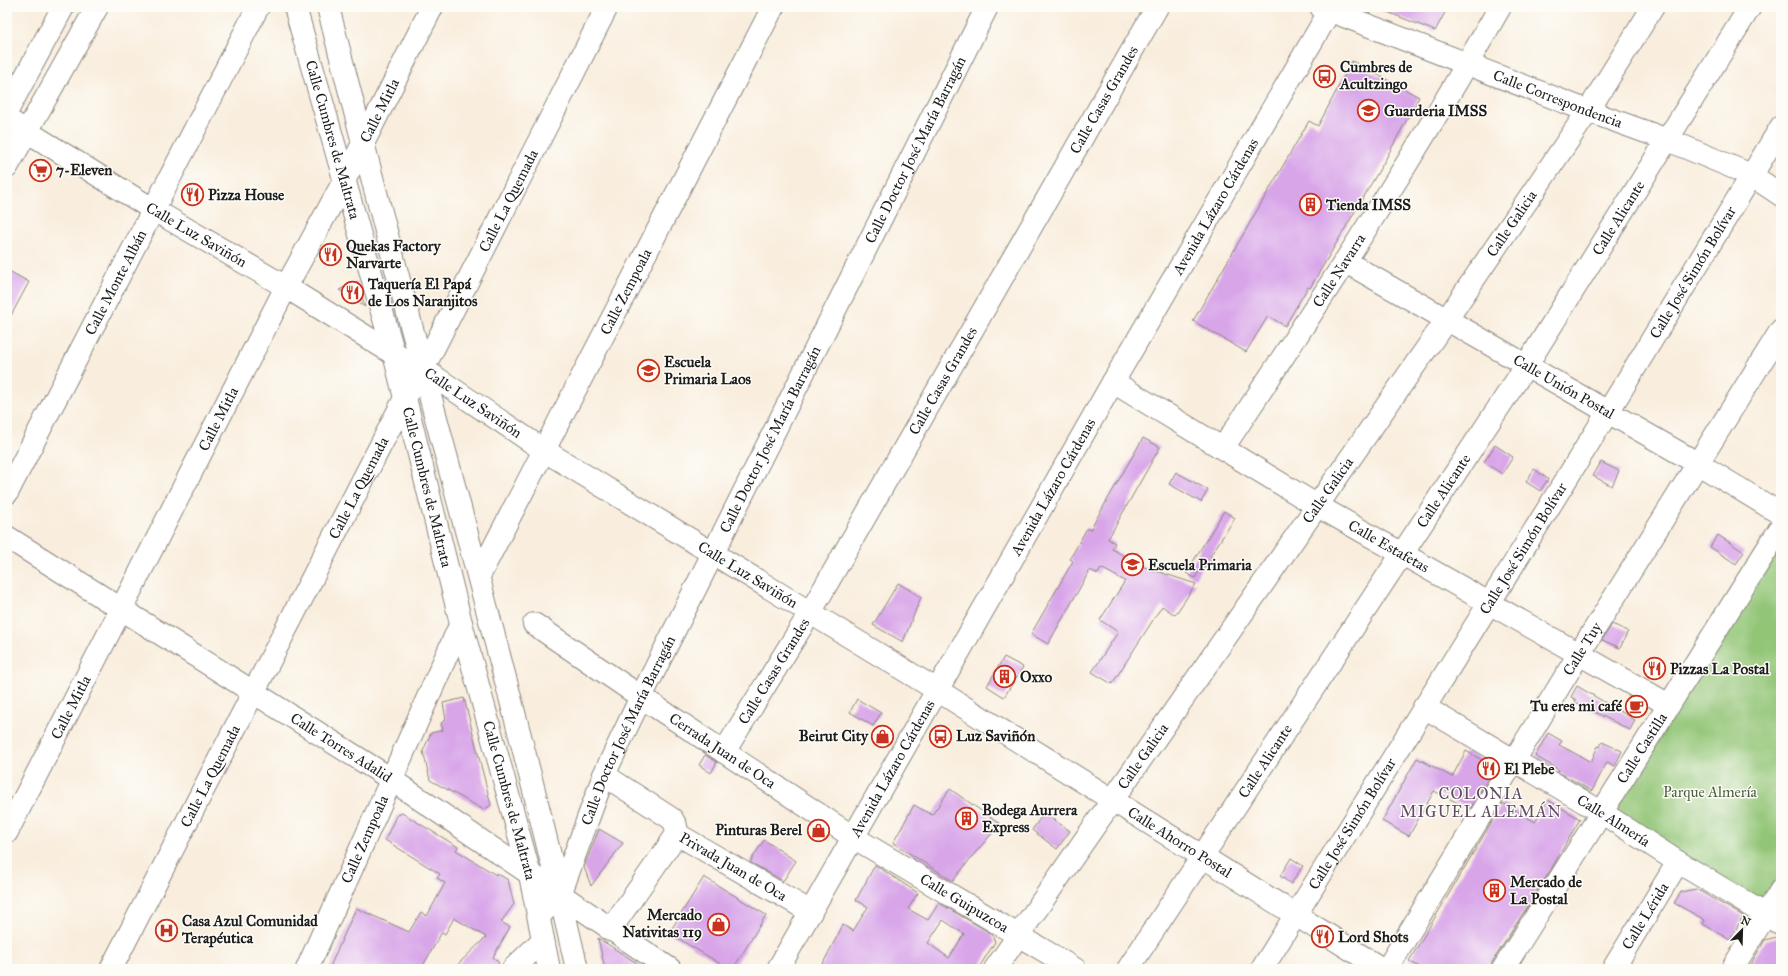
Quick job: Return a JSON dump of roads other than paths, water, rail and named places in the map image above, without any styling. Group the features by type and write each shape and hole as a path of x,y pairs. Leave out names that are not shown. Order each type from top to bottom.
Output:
{"street":[{"path":"7,111 63,7"},
{"path":"7,168 98,7"},
{"name":"Calle Monte Albán","path":"7,493 258,7"},
{"name":"Calle Cumbres de Maltrata","path":"295,7 394,354 461,623 530,875 549,969"},
{"name":"Calle Cumbres de Maltrata","path":"328,7 423,369 480,576 560,895 577,969"},
{"name":"Calle Mitla","path":"7,832 122,610 286,286 344,179 432,7"},
{"name":"Calle La Quemada","path":"111,969 255,692 405,398 423,369 607,7"},
{"name":"Calle Zempoala","path":"480,576 773,7"},
{"name":"Calle Doctor José María Barragán","path":"539,916 560,895 604,775 641,697 987,7"},
{"name":"Calle Casas Grandes","path":"724,752 810,613 1157,7"},
{"name":"Calle Navarra","path":"1223,448 1346,262 1467,64 1500,7"},
{"name":"Calle Galicia","path":"995,969 1316,505 1447,319 1588,111 1653,7"},
{"name":"Calle Alicante","path":"1128,969 1526,366 1750,7"},
{"name":"Calle Correspondencia","path":"1328,8 1588,111 1668,140 1751,175 1781,195"},
{"name":"Avenida Lázaro Cárdenas","path":"778,969 1328,8"},
{"name":"Calle Luz Saviñón","path":"7,118 154,210 286,286 394,354 423,369 545,451 937,690"},
{"name":"Calle José Simón Bolívar","path":"1262,969 1608,412 1781,127"},
{"name":"Calle Unión Postal","path":"1346,262 1697,463 1781,514"},
{"name":"Calle Tuy","path":"1387,969 1579,654 1781,330"},
{"name":"Calle Estafetas","path":"1113,382 1316,505 1669,705"},
{"name":"Calle Castilla","path":"1503,969 1781,527"},
{"name":"Calle Torres Adalid","path":"7,536 122,610 255,692 391,780 610,930 670,969"},
{"name":"Calle Zempoala","path":"307,969 461,623"},
{"name":"Cerrada Juan de Oca","path":"534,624 641,697 853,837"},
{"name":"Calle Ahorro Postal","path":"937,690 1382,969"},
{"name":"Calle Almería","path":"1424,707 1601,812 1678,862 1774,920"},
{"name":"Privada Juan de Oca","path":"604,775 672,819 676,826 677,834 811,912"},
{"path":"610,930 677,834"},
{"name":"Calle Guipuzcoa","path":"853,837 1075,969"},
{"name":"Calle Lérida","path":"1613,969 1678,862"},
{"path":"1732,969 1774,920 1781,890"},
{"path":"513,969 543,940"}],"place":[{"name":"Cumbres de Acultzingo","path":"1324,76"},
{"name":"Guarderia IMSS","path":"1368,111"},
{"name":"7-Eleven","path":"41,170"},
{"name":"Pizza House","path":"192,195"},
{"name":"Tienda IMSS","path":"1310,205"},
{"name":"Quekas Factory Narvarte","path":"331,255"},
{"name":"Taquería El Papá de Los Naranjitos","path":"352,293"},
{"name":"Escuela Primaria Laos","path":"648,371"},
{"name":"Escuela Primaria","path":"1133,565"},
{"name":"Pizzas La Postal","path":"1655,669"},
{"name":"Oxxo","path":"1005,677"},
{"name":"Tu eres mi café","path":"1637,706"},
{"name":"Beirut City","path":"883,736"},
{"name":"Luz Saviñón","path":"940,736"},
{"name":"El Plebe","path":"1488,769"},
{"name":"Bodega Aurrera Express","path":"967,819"},
{"name":"Pinturas Berel","path":"818,830"},
{"name":"Mercado de La Postal","path":"1494,891"},
{"name":"Mercado Nativitas 119","path":"718,924"},
{"name":"Casa Azul Comunidad Terapéutica","path":"166,930"},
{"name":"Lord Shots","path":"1323,937"}],"district":[{"name":"COLONIA MIGUEL ALEMÁN","path":"1481,802"}],"park label":[{"name":"Parque Almería","path":"1710,792"}]}
